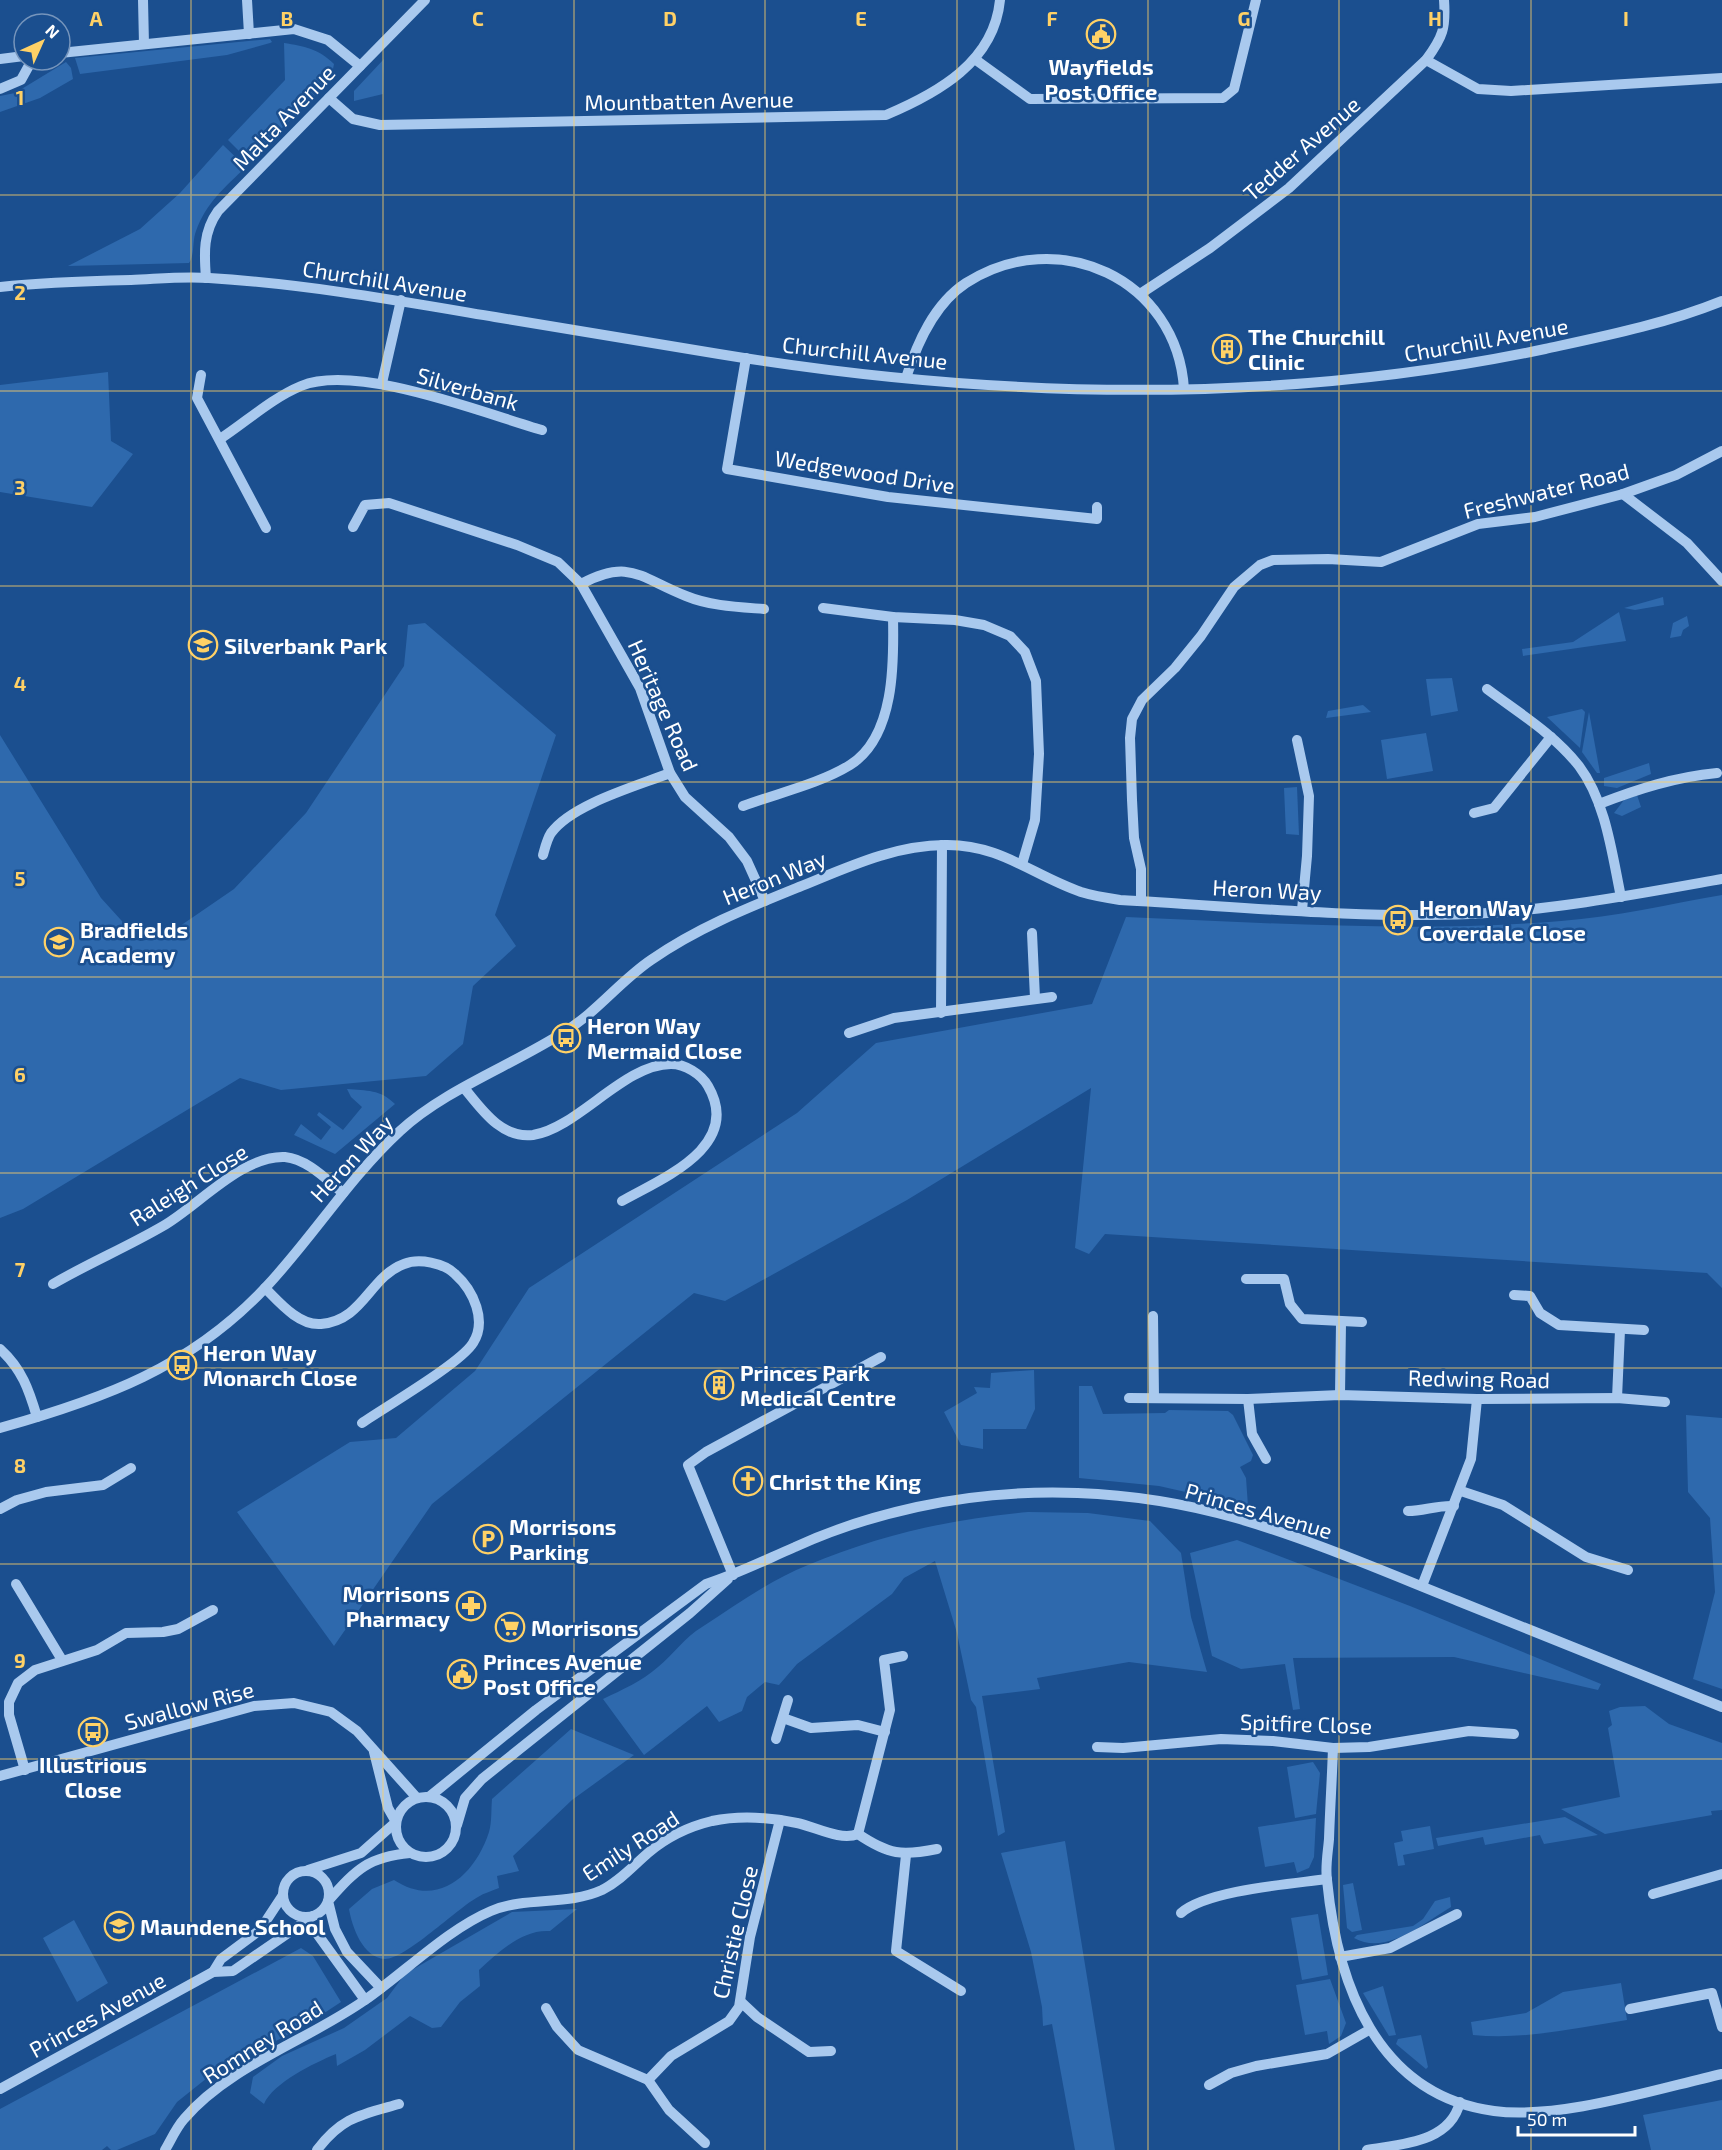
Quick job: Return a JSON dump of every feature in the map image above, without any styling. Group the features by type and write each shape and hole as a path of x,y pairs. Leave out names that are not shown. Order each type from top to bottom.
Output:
{"street":[{"path":"143,0 144,44"},
{"path":"247,0 249,34"},
{"name":"Malta Avenue","path":"206,278 204,249 210,222 425,0"},
{"name":"Mountbatten Avenue","path":"329,98 353,119 380,125 886,115 939,90 976,60 997,19 1000,0"},
{"path":"976,60 1030,99 1223,98 1234,88 1256,0"},
{"name":"Tedder Avenue","path":"1140,294 1210,248 1281,194 1426,60 1442,39 1446,17 1444,0"},
{"path":"72,51 294,29 328,40 360,66"},
{"path":"1426,60 1478,89 1489,90 1511,91 1722,78"},
{"path":"0,89 21,80 25,72"},
{"path":"906,378 925,330 944,303 965,284 1018,260 1052,259 1086,263 1114,276 1140,294 1173,340 1184,389"},
{"name":"Churchill Avenue","path":"0,288 41,283 206,278 314,287 746,358 906,378 1011,386 1184,389 1296,385 1401,375 1507,357 1634,330 1722,302"},
{"name":"Silverbank","path":"382,383 401,300"},
{"name":"Wedgewood Drive","path":"746,358 727,469 888,497 1097,519 1097,507"},
{"path":"201,375 197,398 266,528"},
{"name":"Silverbank","path":"220,439 302,386 320,381 382,383 542,430"},
{"name":"Freshwater Road","path":"1141,901 1141,869 1134,838 1132,800 1130,738 1132,719 1142,700 1180,663 1234,587 1245,576 1260,565 1287,558 1381,562 1478,524 1535,517 1623,494 1676,475 1722,451"},
{"path":"1623,494 1687,543 1722,581"},
{"name":"Heritage Road","path":"353,527 365,505 389,503 558,562 581,584 640,688 670,773 685,797 704,817 729,837 747,861 765,901"},
{"path":"581,584 604,572 630,571 686,596 721,605 764,609"},
{"path":"823,608 955,620 984,625 1010,636 1025,652 1036,681 1039,754 1035,819 1022,864"},
{"path":"743,806 852,764 872,743 888,704 894,652 892,616"},
{"path":"1487,689 1551,737 1579,767 1599,804 1621,897"},
{"path":"1474,813 1494,808 1551,737"},
{"path":"1297,740 1309,796 1302,910"},
{"path":"543,855 551,833 568,818 597,802 670,773"},
{"path":"1599,804 1646,786 1686,776 1717,773"},
{"path":"941,1013 942,845"},
{"name":"Heron Way","path":"0,1428 104,1396 166,1366 211,1335 265,1288 371,1159 402,1128 432,1106 568,1030 641,967 699,929 854,865 902,849 942,845 971,846 998,853 1083,893 1141,901 1388,914 1467,914 1539,909 1722,879"},
{"path":"1032,933 1035,998"},
{"path":"849,1033 894,1018 1052,997"},
{"path":"465,1089 490,1119 512,1133 534,1135 556,1126 652,1066 672,1064 690,1069 706,1083 715,1098 718,1113 714,1132 706,1146 688,1162 622,1201"},
{"name":"Raleigh Close","path":"53,1284 165,1225 241,1171 265,1159 287,1157 312,1168 343,1193"},
{"path":"265,1288 289,1311 304,1320 318,1324 341,1321 378,1283 403,1264 416,1262 438,1264 455,1273 470,1292 478,1311 480,1329 472,1345 449,1364 362,1424"},
{"path":"1246,1279 1284,1280 1290,1304 1302,1319 1341,1323 1362,1322"},
{"path":"1514,1295 1530,1296 1540,1313 1559,1324 1644,1330"},
{"path":"1153,1316 1154,1397"},
{"path":"1340,1395 1341,1323"},
{"path":"1617,1398 1620,1330"},
{"path":"0,1349 14,1361 25,1379 37,1417"},
{"path":"733,1575 688,1466 706,1452 881,1357"},
{"name":"Redwing Road","path":"1129,1398 1248,1399 1340,1395 1477,1399 1617,1398 1665,1402"},
{"path":"1248,1399 1252,1434 1266,1459"},
{"path":"1422,1586 1461,1491 1471,1459 1477,1399"},
{"path":"0,1509 17,1500 46,1492 103,1485 131,1468"},
{"path":"1461,1491 1503,1505 1586,1557 1628,1570"},
{"name":"Princes Avenue","path":"429,1797 536,1710 706,1584 733,1575 832,1532 907,1510 999,1495 1055,1493 1147,1500 1237,1518 1422,1586 1722,1707"},
{"path":"1408,1511 1419,1511 1439,1505 1454,1506"},
{"name":"Princes Avenue","path":"0,2089 213,1972 233,1971 307,1918 325,1908 328,1901 351,1874 362,1866 384,1857 410,1853 427,1857 444,1852 454,1838 467,1795 482,1779 690,1613 733,1575"},
{"path":"16,1584 62,1660"},
{"path":"25,1770 9,1715 12,1691 34,1670 97,1650 126,1633 163,1632 178,1629 213,1610"},
{"path":"858,1834 885,1732 890,1700 884,1660 903,1656"},
{"path":"0,1686 12,1691"},
{"path":"776,1739 788,1701"},
{"name":"Swallow Rise","path":"0,1776 248,1708 277,1703 309,1705 331,1712 357,1731 417,1798"},
{"path":"783,1719 811,1728 858,1725 885,1732"},
{"name":"Spitfire Close","path":"1097,1747 1123,1748 1221,1739 1273,1741 1333,1748 1369,1747 1469,1731 1514,1734"},
{"path":"1333,1748 1327,1879 1340,1957 1349,1989 1369,2030 1395,2062 1429,2088 1460,2102 1494,2111 1556,2111 1722,2074"},
{"name":"Swallow Rise","path":"374,1752 389,1810 396,1821"},
{"path":"417,1798 429,1797 446,1804 457,1825"},
{"name":"Princes Avenue","path":"213,1972 221,1959 262,1927 283,1895 284,1885 290,1877 361,1853 379,1839 396,1821 404,1807 417,1798"},
{"name":"Emily Road","path":"365,2000 484,1914 520,1903 571,1899 602,1890 615,1883 663,1841 680,1831 711,1821 739,1817 780,1820 850,1837 858,1834 872,1843 906,1855 937,1850"},
{"name":"Christie Close","path":"648,2080 671,2056 729,2021 741,2002 750,1937 780,1820"},
{"path":"396,1821 398,1839 410,1853"},
{"path":"906,1855 897,1951 961,1991"},
{"path":"308,1870 317,1873 327,1883 328,1901 335,1929 347,1952 381,1988"},
{"path":"1653,1894 1722,1874"},
{"path":"1181,1913 1187,1908 1223,1895 1327,1879"},
{"path":"283,1895 288,1909 307,1918 365,2000"},
{"path":"1340,1957 1390,1948 1457,1914"},
{"path":"1630,2008 1712,1993 1722,2027"},
{"name":"Romney Road","path":"165,2150 184,2120 220,2086 365,2000"},
{"path":"741,2002 757,2017 809,2052 831,2051"},
{"path":"546,2008 557,2026 578,2050 648,2080 669,2110 705,2143"},
{"path":"1209,2085 1231,2073 1256,2066 1327,2055 1369,2030"},
{"path":"1367,2150 1421,2140 1437,2133 1457,2115 1460,2102"},
{"path":"317,2150 333,2130 360,2115 399,2104"}],"shaded area":[{"path":"270,39 272,42 270,43 227,55 80,74 75,58"},
{"path":"284,43 311,49 323,55 334,64 331,79 249,161 228,140 285,80"},
{"path":"384,59 383,94 354,101 354,91"},
{"path":"50,72 72,72 73,79 40,98 0,112 0,96 15,93"},
{"path":"223,145 246,167 217,196 205,212 196,231 189,263 68,266 140,229 180,193"},
{"path":"108,372 111,441 133,454 92,507 0,492 0,385"},
{"path":"1663,597 1664,605 1635,610 1624,608"},
{"path":"1619,612 1626,641 1523,656 1522,649 1573,642"},
{"path":"1687,616 1689,626 1683,630 1681,636 1670,638 1673,623"},
{"path":"425,623 556,735 495,915 516,946 473,986 463,1044 426,1076 281,1090 240,1078 23,1209 0,1218 0,735 101,898 140,941 164,937 234,889 306,813 404,666 408,625"},
{"path":"1452,678 1458,711 1431,716 1426,679"},
{"path":"1363,705 1371,712 1326,718 1328,711"},
{"path":"1582,709 1585,712 1580,748 1547,717"},
{"path":"1589,712 1600,773 1597,773 1582,752"},
{"path":"1426,733 1433,771 1387,779 1381,740"},
{"path":"1649,763 1651,774 1617,788 1604,786 1604,778"},
{"path":"1297,787 1299,835 1286,834 1284,788"},
{"path":"1637,795 1641,807 1622,816 1614,813 1624,800"},
{"path":"1722,895 1722,1288 1707,1273 1105,1234 1089,1254 1075,1248 1091,1088 907,1200 725,1301 694,1293 432,1504 334,1646 237,1512 350,1442 396,1438 475,1371 529,1288 797,1113 876,1043 1092,1004 1126,917 1343,926 1507,925 1601,917"},
{"path":"347,1089 378,1093 395,1104 335,1154 294,1135 301,1124 321,1140 331,1127 317,1115 319,1112 343,1130 362,1107 351,1097"},
{"path":"1034,1370 1035,1409 1026,1429 983,1429 983,1449 961,1445 944,1412 977,1393 974,1387 990,1388 991,1373"},
{"path":"1079,1386 1092,1386 1103,1414 1165,1413 1169,1410 1228,1411 1233,1415 1253,1455 1251,1461 1240,1467 1246,1478 1248,1506 1159,1486 1079,1478"},
{"path":"1686,1415 1722,1418 1722,1689 1693,1679 1715,1592 1710,1518 1688,1492"},
{"path":"1028,1512 1088,1513 1150,1521 1181,1553 1191,1617 1207,1672 1129,1662 1037,1678 1040,1689 982,1696 1005,1832 998,1836 976,1707 971,1700 957,1633 935,1561 904,1578 892,1594 797,1664 779,1685 765,1682 747,1697 742,1711 719,1722 707,1706 644,1755 603,1699 645,1677 696,1631 754,1593 794,1571 835,1554 916,1530 971,1519"},
{"path":"1237,1540 1410,1606 1601,1684 1598,1690 1454,1657 1293,1658 1300,1709 1293,1710 1285,1664 1241,1669 1212,1656 1190,1553"},
{"path":"1645,1706 1669,1724 1722,1743 1722,1810 1711,1811 1712,1815 1605,1834 1561,1809 1620,1797 1608,1728 1612,1725 1609,1711 1620,1707"},
{"path":"571,1729 634,1755 572,1800 513,1856 519,1871 497,1876 499,1888 469,1903 418,1943 394,1957 385,1959 371,1953 356,1932 349,1909 372,1889 394,1880 410,1888 425,1891 440,1889 453,1883 464,1874 483,1848 489,1832 492,1799"},
{"path":"1313,1762 1320,1773 1316,1814 1295,1818 1287,1767"},
{"path":"1565,1817 1598,1835 1544,1844 1540,1835 1485,1845 1483,1837 1438,1846 1436,1838"},
{"path":"1316,1818 1314,1857 1309,1868 1297,1873 1294,1862 1265,1867 1258,1827"},
{"path":"1430,1826 1434,1849 1403,1855 1405,1865 1398,1866 1394,1843 1403,1841 1401,1831"},
{"path":"1065,1841 1115,2150 1075,2150 1052,2024 1043,2026 1042,2007 1031,1952 1001,1853"},
{"path":"1353,1883 1362,1930 1352,1932 1347,1928 1343,1885"},
{"path":"1450,1897 1451,1907 1404,1935 1379,1943 1354,1938 1357,1935 1413,1926 1423,1919 1435,1901"},
{"path":"577,1909 550,1931 540,1931 521,1938 495,1956 479,1970 480,1986 460,2002 441,2027 432,2028 410,2016 365,2050 337,2066 336,2054 295,2074 276,2089 264,2104 250,2093 253,2077 282,2056 344,2028 387,1998 405,1974 512,1912"},
{"path":"1318,1914 1328,1975 1302,1980 1291,1918"},
{"path":"74,1920 108,1983 77,2002 43,1938"},
{"path":"301,1948 313,1956 341,2002 300,2029 217,2070 177,2102 155,2134 117,2150 111,2150 107,2146 102,2150 0,2150 0,2109"},
{"path":"1330,1979 1346,2023 1341,2036 1329,2044 1327,2031 1305,2035 1296,1985"},
{"path":"1621,1983 1627,2020 1531,2035 1473,2035 1471,2022 1526,2013 1563,1992"},
{"path":"1383,1986 1396,2035 1389,2036 1363,1993"},
{"path":"1421,2035 1428,2067 1426,2069 1396,2044 1398,2039"},
{"path":"1722,2100 1722,2150 1651,2150 1643,2115"}],"place":[{"name":"Wayfields Post Office","path":"1101,34"},
{"name":"The Churchill Clinic","path":"1227,349"},
{"name":"Silverbank Park","path":"203,645"},
{"name":"Heron Way Coverdale Close","path":"1398,920"},
{"name":"Bradfields Academy","path":"59,942"},
{"name":"Heron Way Mermaid Close","path":"566,1038"},
{"name":"Heron Way Monarch Close","path":"182,1365"},
{"name":"Princes Park Medical Centre","path":"719,1385"},
{"name":"Christ the King","path":"748,1481"},
{"name":"Morrisons Parking","path":"488,1539"},
{"name":"Morrisons Pharmacy","path":"471,1606"},
{"name":"Morrisons","path":"510,1627"},
{"name":"Princes Avenue Post Office","path":"462,1674"},
{"name":"Illustrious Close","path":"93,1732"},
{"name":"Maundene School","path":"119,1926"}]}
